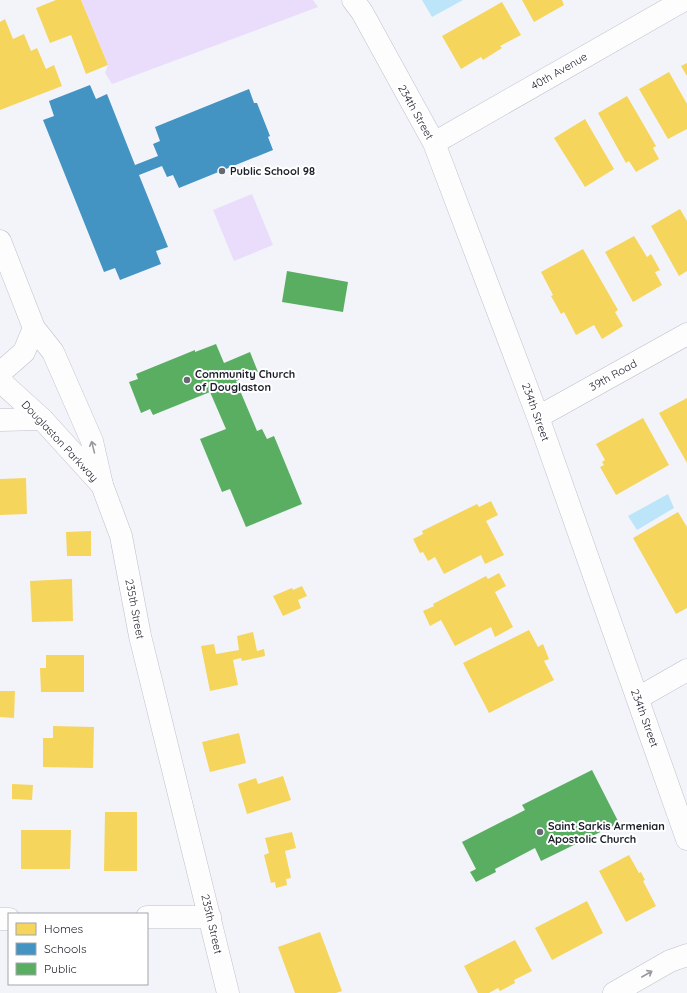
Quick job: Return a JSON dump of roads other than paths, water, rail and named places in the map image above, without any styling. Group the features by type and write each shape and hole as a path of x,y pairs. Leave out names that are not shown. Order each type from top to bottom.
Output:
{"street":[{"name":"234th Street","path":"353,0 362,12 434,143 538,417 687,839"},
{"name":"40th Avenue","path":"434,143 684,0"},
{"name":"235th Street","path":"0,242 34,328 53,352 89,434 102,485 121,536 140,636 228,993"},
{"path":"0,373 24,352 34,328"},
{"name":"39th Road","path":"538,417 687,334"},
{"name":"Douglaston Parkway","path":"0,381 42,419 102,485"},
{"path":"0,420 42,419"},
{"path":"638,698 687,670"},
{"path":"148,917 210,917"},
{"path":"614,993 670,961 687,956"}],"water":[{"path":"422,0 463,0 432,17"},
{"path":"668,494 674,508 637,530 628,516"}],"place":[{"name":"Public School 98","path":"222,171"},
{"name":"Community Church of Douglaston","path":"187,380"},
{"name":"Saint Sarkis Armenian Apostolic Church","path":"540,832"}]}
